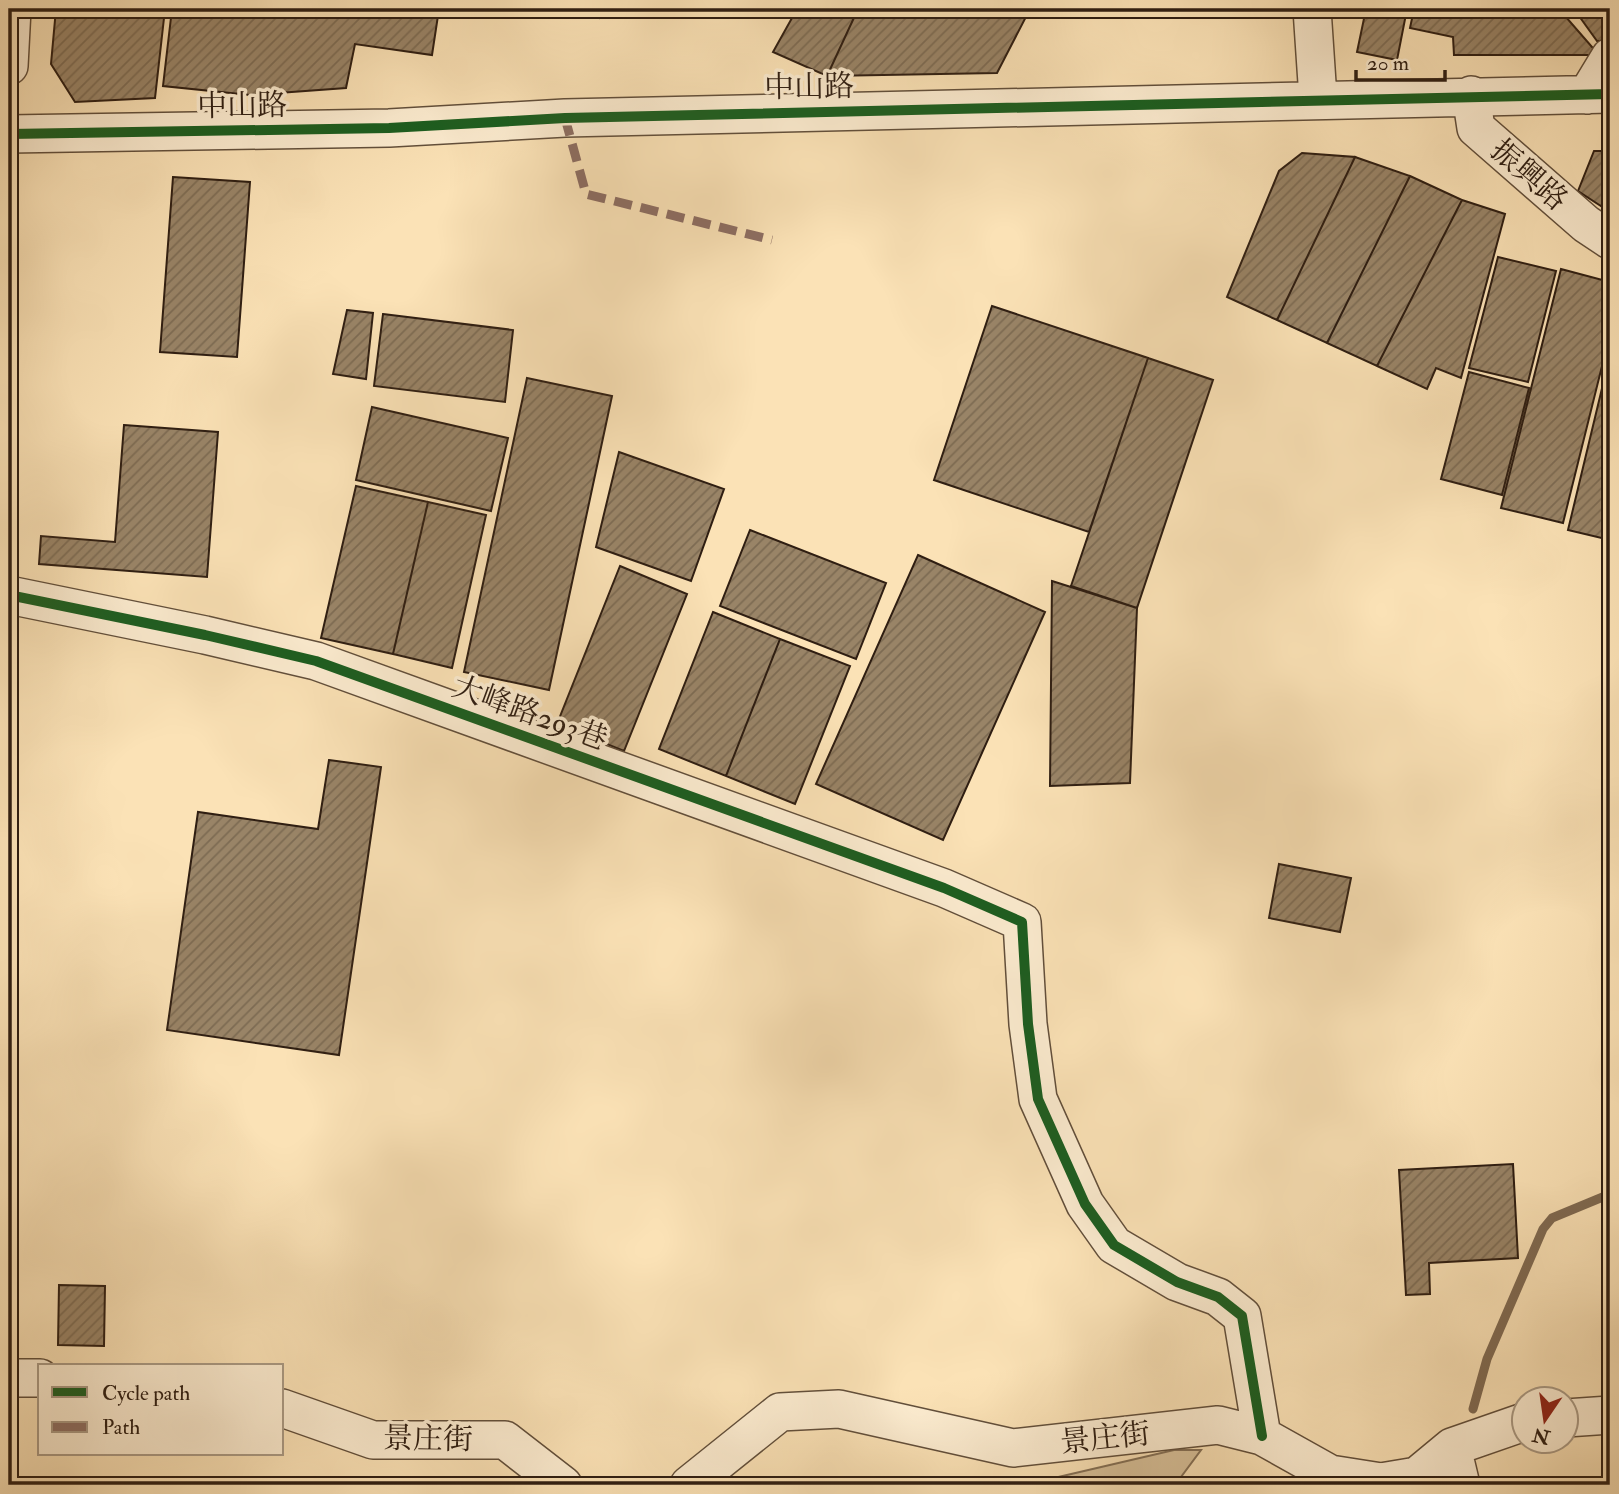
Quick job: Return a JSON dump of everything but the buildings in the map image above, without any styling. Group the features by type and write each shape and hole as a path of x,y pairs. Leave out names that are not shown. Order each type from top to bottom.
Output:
{"street":[{"path":"9,66 12,9"},
{"path":"1312,9 1318,99"},
{"path":"1599,94 1610,57"},
{"name":"中山路","path":"9,134 389,128 565,118 1599,94"},
{"name":"振興路","path":"1471,95 1476,128 1586,223 1610,240"},
{"name":"大峰路293巷","path":"9,595 316,661 944,888 1022,922 1028,1024 1038,1099 1085,1204 1114,1245 1177,1282 1218,1297 1242,1316 1262,1436"},
{"path":"9,1378 38,1378"},
{"name":"景庄街","path":"284,1409 373,1440 505,1440 563,1485"},
{"name":"景庄街","path":"689,1485 780,1412 839,1409 1013,1448 1217,1425 1262,1436 1330,1474 1381,1482 1416,1476 1452,1447 1510,1427"},
{"path":"1580,1417 1610,1415"},
{"path":"1452,1447 1461,1485"}],"shaded area":[{"path":"1174,1450 1201,1450 1175,1485 1024,1485"}],"waterway":[{"path":"1473,1409 1487,1359 1543,1229 1552,1218 1610,1194"}],"marked path":[{"path":"565,118 586,194 772,240"}],"cycle path":[{"path":"9,134 389,128 565,118 1610,94"},
{"path":"9,595 316,661 944,888 1022,922 1028,1024 1038,1099 1085,1204 1114,1245 1177,1282 1218,1297 1242,1316 1262,1436"}]}
